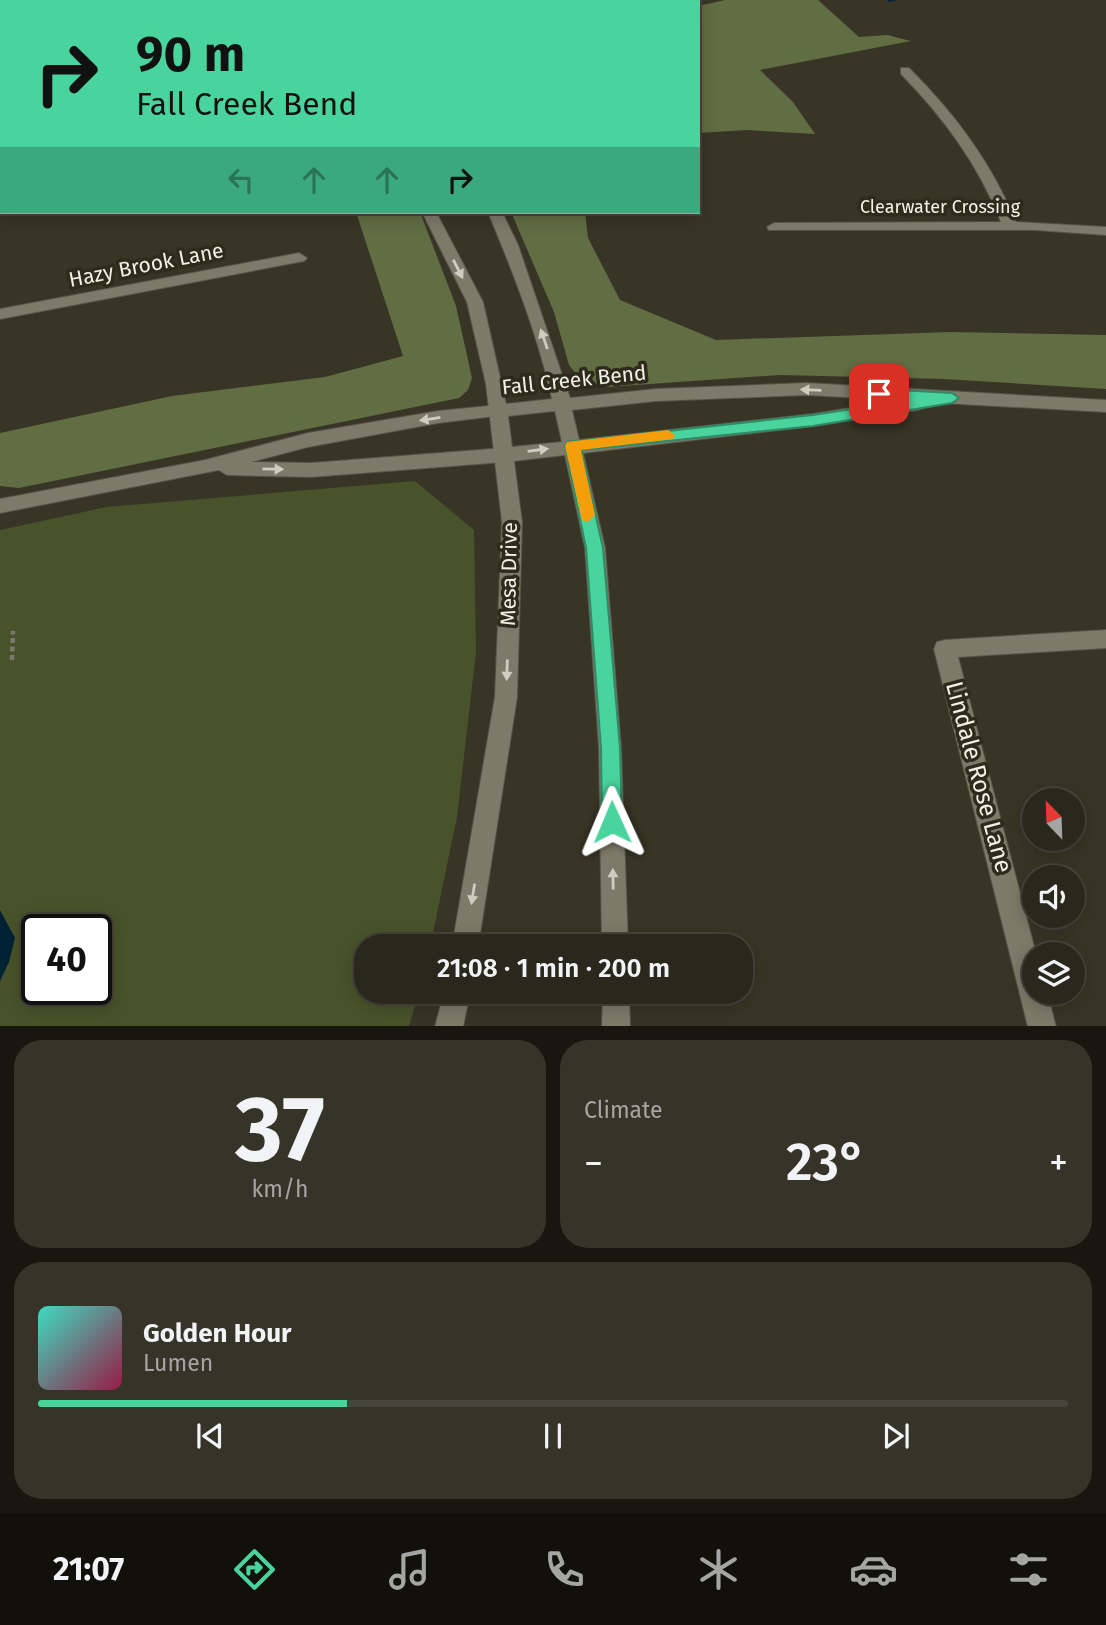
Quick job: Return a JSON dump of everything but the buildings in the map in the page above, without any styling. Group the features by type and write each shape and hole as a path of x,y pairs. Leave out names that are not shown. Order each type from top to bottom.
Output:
{"street":[{"path":"905,71 957,125 997,190 1010,226"},
{"name":"Mesa Drive","path":"430,214 475,302 495,384 512,522 506,696 467,934"},
{"path":"496,214 511,245 564,404 595,548 610,748 615,934"},
{"name":"Clearwater Crossing","path":"774,227 1010,226 1106,231"},
{"name":"Hazy Brook Lane","path":"0,314 299,258"},
{"name":"Fall Creek Bend","path":"0,506 77,489 205,467 308,440 438,417 656,395 806,389 1106,406"},
{"name":"Fall Creek Bend","path":"205,467 311,470 503,455 813,421 952,398"},
{"name":"Lindale Rose Lane","path":"1042,1026 945,649 1106,639"},
{"path":"449,1026 454,1004"},
{"path":"616,1004 616,1026"}],"path":[{"path":"12,660 13,631"}],"green space":[{"path":"725,0 818,0 859,37 887,35 911,41 760,70 793,102 815,134 747,130 700,133 700,6"},
{"path":"357,214 421,214 456,306 472,378 468,390 459,398 19,488 0,486 0,433 172,396 325,377 403,356"},
{"path":"512,214 585,214 588,238 620,300 716,340 950,332 1106,335 1106,389 944,379 780,375 607,387 581,380 569,365 554,312"},
{"path":"415,481 474,530 476,652 457,817 433,934 354,934 354,1004 415,1004 409,1026 0,1026 0,530 107,507"}],"water":[{"path":"0,910 15,938 9,962 0,981"}],"waterway":[{"path":"890,1 895,0"}],"slow traffic":[{"path":"588,515 572,446 668,435"}],"route":[{"path":"612,822 610,748 595,548 572,446 813,421 952,398 879,394"}]}
